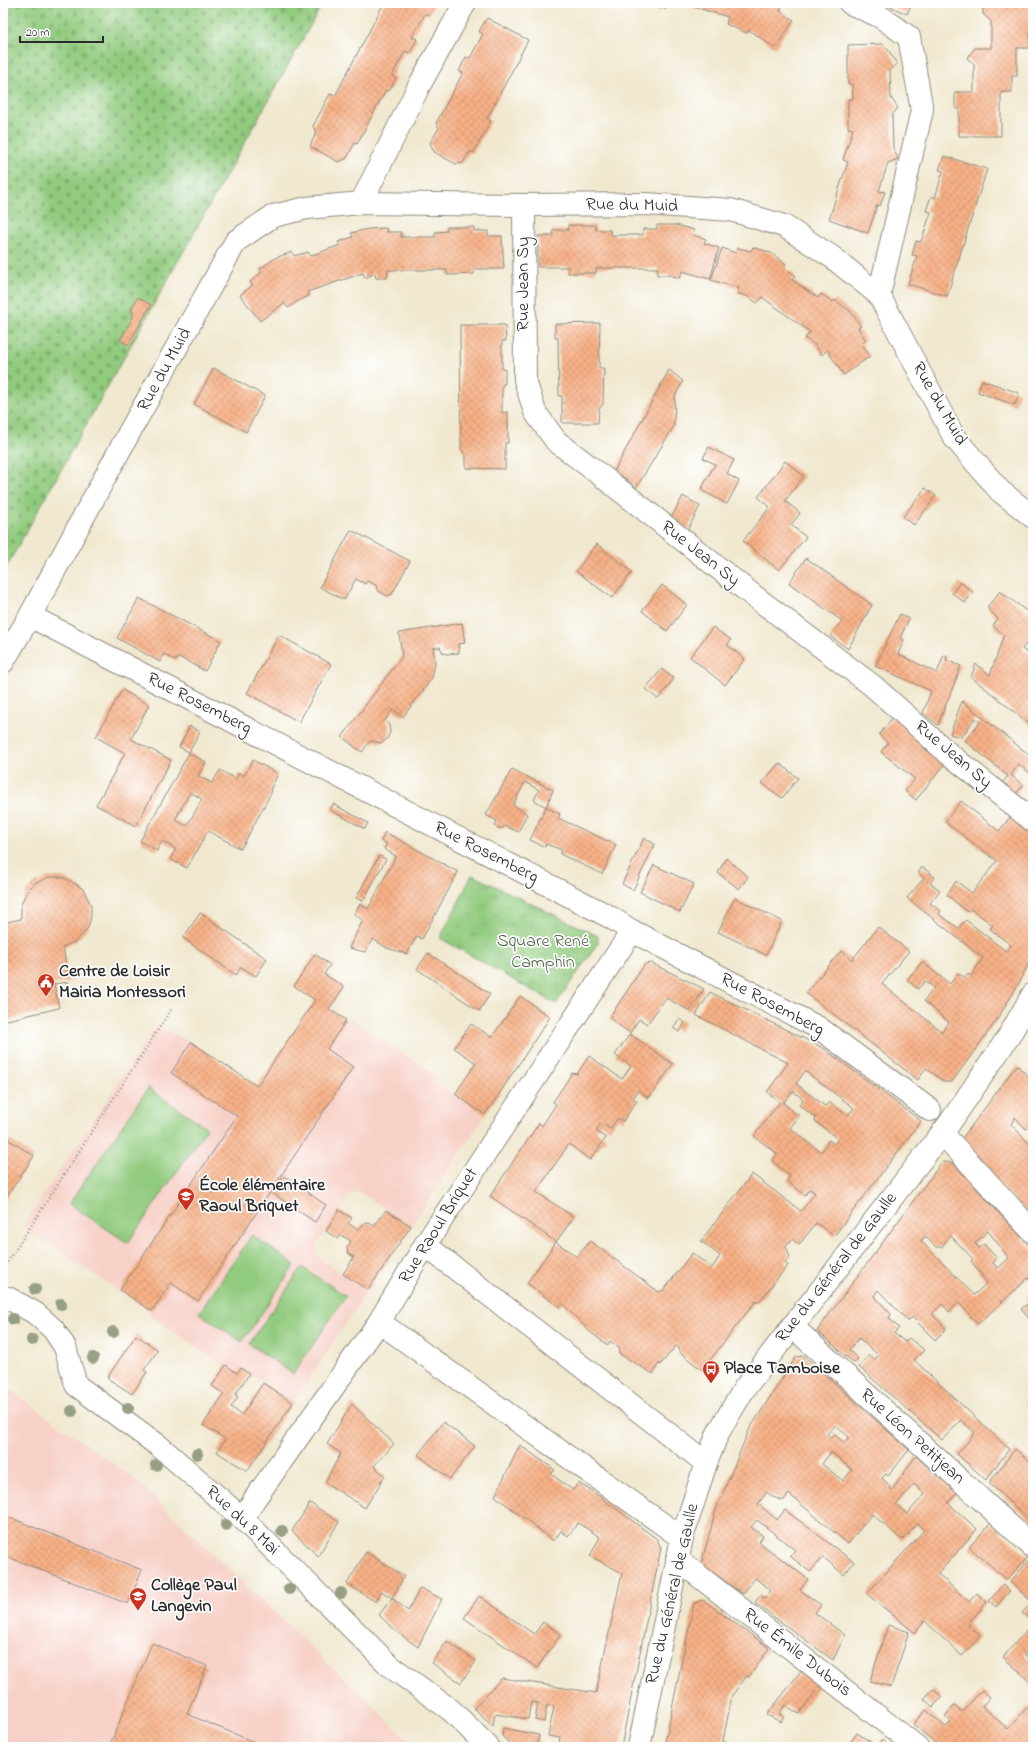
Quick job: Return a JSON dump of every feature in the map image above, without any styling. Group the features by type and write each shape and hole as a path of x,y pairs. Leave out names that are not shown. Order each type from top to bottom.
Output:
{"street":[{"path":"361,203 419,86 465,3"},
{"path":"850,3 881,17 909,36 922,110 879,295"},
{"name":"Rue du Muid","path":"3,662 30,616 130,431 236,242 273,216 308,208 361,203 524,206 646,204 731,210 784,226 832,257 879,295 954,437 1000,491 1033,517"},
{"name":"Rue Jean Sy","path":"524,206 525,380 535,412 556,441 750,593 873,686 950,754 1033,821"},
{"name":"Rue Rosemberg","path":"30,616 610,917 632,931 819,1028 930,1110"},
{"name":"Rue Raoul Briquet","path":"242,1519 379,1322 425,1245 632,931"},
{"name":"Rue du Général de Gaulle","path":"639,1747 682,1538 706,1463 718,1433 744,1389 942,1132 1009,1036 1033,994"},
{"path":"942,1132 1033,1232"},
{"path":"425,1245 706,1463"},
{"name":"Rue du 8 Mai","path":"3,1298 8,1298 35,1314 53,1329 65,1347 76,1385 159,1446 242,1519 390,1666 452,1712 488,1747"},
{"path":"379,1322 682,1538"},
{"name":"Rue Léon Petitjean","path":"792,1326 1033,1547"},
{"name":"Rue Émile Dubois","path":"677,1559 917,1747"}],"path":[{"path":"3,1269 172,1008"}],"shaded area":[{"name":"École élémentaire Raoul Briquet","path":"315,1000 346,1020 348,1017 435,1075 433,1081 485,1115 411,1226 360,1192 356,1192 348,1197 317,1244 317,1255 320,1259 368,1290 293,1403 241,1368 236,1373 150,1316 151,1312 22,1227 156,1026 191,1042 257,1086"},
{"name":"Collège Paul Langevin","path":"3,1385 132,1477 414,1745 421,1747 3,1747"}],"green space":[{"path":"3,3 323,3 3,573"},
{"name":"Square René Camphin","path":"472,875 598,936 598,943 556,1004 440,938"},
{"path":"148,1088 207,1128 128,1243 69,1204"},
{"path":"252,1235 295,1265 242,1342 199,1313"},
{"path":"302,1267 346,1296 293,1374 249,1344"}],"building":[{"path":"384,3 435,3 429,15 425,14 412,37 417,39 410,53 405,51 392,76 396,79 389,91 386,90 357,144 355,143 346,159 338,162 310,146 316,133 313,126 330,94 335,96"},
{"path":"646,3 668,3 666,9 646,7"},
{"path":"681,3 778,3 782,6 780,11 794,20 775,48 749,30 746,33 726,24 728,17"},
{"path":"882,3 912,3 907,14"},
{"path":"973,3 1012,3 1012,5 1033,5 1033,31 1030,31 1030,48 1017,48 1017,76 1012,76 1012,92 1001,92 1001,136 959,136 959,109 955,108 955,92 974,92 974,64 967,58 975,48 991,48 991,21 983,14 983,5 973,5"},
{"path":"487,18 528,40 487,119 491,121 474,152 469,153 463,163 456,164 434,152 430,143 439,128 436,123 463,73 459,71 466,57 470,58 483,34 479,31"},
{"path":"883,44 897,64 890,70 891,98 898,108 892,115 893,148 898,159 888,163 879,191 885,192 880,206 877,205 868,233 829,219 848,162 843,160 853,129 848,128 848,99 853,99 852,84 848,84 848,45"},
{"path":"944,156 987,169 947,296 908,284 917,256 912,255 916,241 921,242 931,212 926,211 931,196 935,198 943,171 939,170"},
{"path":"568,225 595,225 596,230 610,230 611,235 643,235 643,229 657,229 657,225 676,225 694,230 693,235 706,239 704,243 719,248 710,279 682,271 680,278 669,275 657,275 658,268 596,268 596,273 568,273 568,267 538,267 538,236 553,236 553,230 568,230"},
{"path":"447,227 474,227 474,231 488,231 488,236 502,236 504,269 474,269 474,274 447,275 447,270 388,270 387,278 376,278 375,273 365,278 363,273 307,292 309,296 288,308 284,303 260,321 240,295 253,285 250,282 262,272 260,269 275,258 292,252 294,256 308,252 310,256 340,245 338,242 353,237 351,233 368,229 386,228 387,232 401,232 401,237 435,237 435,232 447,231"},
{"path":"753,247 771,253 786,264 784,267 795,275 792,280 818,298 821,294 833,302 835,300 850,311 861,326 858,328 866,340 862,344 870,356 844,375 827,350 822,355 815,345 805,338 810,332 762,297 757,303 747,296 737,293 739,288 711,280 722,248 736,253 738,248 751,251"},
{"path":"138,297 151,305 128,345 120,340 133,317 132,307"},
{"path":"600,323 599,368 604,368 603,404 599,409 598,423 562,423 562,396 559,396 558,338 555,338 555,324"},
{"path":"460,325 505,325 506,341 502,341 502,369 505,369 505,384 502,385 502,413 508,412 508,443 505,443 505,469 466,468 466,455 461,449"},
{"path":"214,368 265,396 246,432 194,404"},
{"path":"669,370 683,381 675,396 674,426 636,488 625,478 613,473"},
{"path":"982,380 1019,393 1015,405 978,392"},
{"path":"709,447 734,460 727,474 739,481 727,504 701,490 715,464 703,458"},
{"path":"785,461 804,476 785,501 800,513 791,525 806,537 779,570 743,541 770,507 758,497"},
{"path":"925,488 936,496 914,525 903,517"},
{"path":"683,496 700,506 687,531 671,518"},
{"path":"351,530 410,561 392,594 387,596 377,590 376,585 367,581 365,584 356,579 344,600 320,587"},
{"path":"597,544 632,572 612,598 576,571"},
{"path":"806,558 872,605 848,649 830,636 842,621 789,583"},
{"path":"960,582 973,592 965,603 952,593"},
{"path":"662,585 687,605 667,631 642,611"},
{"path":"1000,591 1033,616 1033,635 1022,649 1033,657 1033,727 971,677 976,664 990,675 1004,635 993,626 998,619 988,609 988,606"},
{"path":"139,598 221,641 205,671 179,657 176,661 164,654 160,662 117,638"},
{"path":"900,614 909,619 900,638 904,640 898,654 937,673 944,655 947,657 946,660 961,666 938,725 923,713 931,691 875,666"},
{"path":"462,623 465,643 458,644 459,653 447,654 443,653 440,647 433,648 435,663 432,678 403,717 393,709 385,721 389,725 390,732 387,739 381,743 370,741 362,752 342,737 402,656 399,633"},
{"path":"713,627 731,640 727,645 745,659 725,685 690,657"},
{"path":"279,635 331,664 299,722 247,693"},
{"path":"662,669 674,679 658,699 645,689"},
{"path":"122,690 149,705 131,739 171,760 136,826 96,805 125,753 96,737"},
{"path":"962,701 1033,758 1033,776 1019,764 1011,775 1023,785 1014,796 1001,785 1008,776 965,741 980,722 975,718 962,737 950,734"},
{"path":"893,717 926,743 923,747 945,764 916,800 905,791 915,779 881,752 888,743 879,735"},
{"path":"190,726 200,732 189,752 179,747"},
{"path":"189,753 206,762 198,776 212,783 220,770 236,779 239,773 244,776 253,760 278,774 270,790 272,791 241,849 208,831 187,868 170,859 176,849 162,841 157,851 140,841","holes":["190,792 202,799 187,826 175,820"]},
{"path":"779,763 798,778 782,798 762,783"},
{"path":"512,769 553,790 546,807 534,800 539,790 525,782 513,805 527,814 518,832 505,826 503,828 499,828 495,826 497,821 486,815"},
{"path":"961,801 999,831 1011,816 1033,833 1033,954 1018,985 996,1021 952,1082 944,1082 926,1068 918,1080 806,993 841,951 852,960 878,927 909,951 882,984 942,1032 949,1022 924,1001 934,988 925,981 918,989 907,980 922,962 950,984 958,973 965,978 968,974 971,976 983,958 907,898 924,878 918,873 922,867 935,877 930,883 940,890 930,903 941,911 939,914 958,928 966,920 1007,952 1011,945 990,929 993,925 971,909 968,912 947,895 956,881 972,893 997,861 945,822"},
{"path":"333,804 368,823 365,829 330,810"},
{"path":"546,807 560,814 558,818 616,845 602,874 560,854 562,850 546,844 545,847 530,840"},
{"path":"385,832 458,872 422,939 417,936 407,954 387,948 373,939 365,952 349,948 363,920 354,914 360,904 368,909 396,856 384,849 387,844 381,841"},
{"path":"644,838 655,844 633,890 622,884"},
{"path":"379,856 386,859 363,901 356,898"},
{"path":"726,858 748,877 739,889 718,873"},
{"path":"654,865 694,884 680,912 640,892"},
{"path":"49,877 60,877 67,879 83,889 91,905 91,916 88,928 76,941 63,947 69,982 54,984 59,1008 3,1021 3,923 21,919 21,904 27,891 35,883"},
{"path":"735,898 782,921 766,955 718,932"},
{"path":"200,913 267,959 256,976 241,967 236,975 183,938"},
{"path":"428,953 490,994 479,1011 417,969"},
{"path":"315,954 330,965 324,974 344,987 329,1009 346,1020 327,1049 353,1067 198,1301 171,1283 152,1311 120,1290 237,1116 171,1073 191,1042 257,1086 315,1000 294,986"},
{"path":"651,963 704,989 690,1011 666,998 647,1024 639,1019 630,1033 609,1018 645,964"},
{"path":"710,992 823,1048 921,1121 834,1236 816,1223 799,1245 792,1239 786,1247 790,1257 785,1263 788,1265 758,1303 756,1301 702,1370 678,1351 680,1349 676,1346 660,1365 659,1363 653,1374 618,1353 620,1349 610,1341 608,1345 590,1332 562,1303 559,1307 527,1283 556,1242 577,1257 590,1241 659,1292 664,1290 692,1253 712,1268 720,1256 701,1241 752,1174 801,1211 815,1193 810,1189 805,1195 787,1181 790,1176 772,1161 777,1154 754,1136 780,1102 767,1092 788,1063 696,1015","holes":["805,1071 854,1108 847,1116 829,1102 825,1106 796,1084","793,1091 803,1099 799,1105 816,1118 815,1121 838,1139 834,1144 829,1140 821,1152 790,1128 799,1116 783,1103"]},
{"path":"520,996 550,1017 485,1115 455,1094 476,1063 454,1048 471,1024 492,1037"},
{"path":"679,1019 685,1023 679,1032 673,1028"},
{"path":"630,1034 673,1064 649,1098 638,1090 633,1099 637,1101 623,1121 618,1118 610,1129 601,1123 596,1131 606,1138 590,1160 569,1144 536,1192 574,1217 556,1242 490,1196 539,1123 542,1126 556,1104 553,1102 572,1073 577,1074 589,1056 622,1079 631,1066 615,1055"},
{"path":"1017,1065 1033,1081 1033,1123 1026,1129 1015,1117 1011,1124 1033,1148 1033,1151 1029,1156 1033,1160 1033,1220 960,1141"},
{"path":"3,1136 34,1156 3,1202"},
{"path":"942,1162 953,1163 1033,1250 1033,1284 1028,1278 978,1324 959,1303 949,1312 942,1304 932,1314 946,1329 935,1340 912,1317 908,1321 878,1290 874,1296 891,1314 889,1318 899,1328 894,1333 905,1342 909,1338 924,1350 914,1360 1009,1449 986,1480 957,1454 975,1433 961,1420 942,1440 859,1367 869,1355 875,1360 878,1355 859,1338 849,1350 858,1359 854,1363 817,1331","holes":["988,1231 1009,1258 998,1268 993,1263 997,1258 984,1244 979,1248 975,1243","950,1235 973,1259 971,1261 987,1283 974,1295 921,1241 925,1236 936,1247 942,1247"]},
{"path":"284,1176 326,1205 315,1222 272,1193"},
{"path":"339,1210 352,1218 348,1223 358,1230 363,1224 369,1223 374,1226 386,1210 411,1226 368,1290 343,1274 354,1257 348,1253 347,1248 351,1241 341,1235 338,1239 326,1231"},
{"path":"1033,1288 1033,1319 1031,1321 1021,1309 1031,1301 1027,1297"},
{"path":"136,1335 158,1350 144,1370 147,1372 132,1394 107,1378"},
{"path":"804,1356 909,1450 888,1476 886,1474 882,1478 890,1486 889,1488 892,1490 916,1456 957,1493 948,1503 977,1529 938,1574 969,1602 977,1593 987,1602 968,1624 980,1636 962,1656 925,1621 915,1633 867,1594 924,1530 917,1524 902,1540 872,1514 848,1544 789,1494 783,1501 773,1497 767,1492 758,1504 777,1520 785,1510 854,1562 844,1575 823,1557 810,1572 790,1556 795,1550 757,1520 751,1527 763,1536 759,1542 808,1579 800,1590 821,1605 815,1613 845,1635 833,1660 755,1603 760,1595 765,1598 771,1590 755,1578 743,1594 701,1564 716,1510 749,1430 796,1357","holes":["836,1425 849,1437 844,1443 834,1434 831,1438 827,1434","831,1452 852,1470 843,1481 822,1464","914,1484 925,1494 907,1514 896,1505"]},
{"path":"226,1365 237,1373 241,1368 249,1374 235,1395 238,1397 231,1407 242,1415 263,1383 293,1403 247,1471 217,1452 225,1439 203,1425 224,1394 212,1386"},
{"path":"352,1404 394,1444 374,1466 385,1476 365,1508 325,1482 341,1453 327,1444"},
{"path":"443,1422 475,1446 450,1479 418,1455"},
{"path":"520,1445 555,1470 551,1474 573,1490 578,1483 592,1491 657,1539 661,1548 621,1747 558,1747 560,1738 548,1736 554,1706 547,1705 544,1722 535,1720 538,1703 531,1702 528,1719 495,1714 493,1726 474,1708 502,1678 596,1693 622,1573 590,1556 600,1537 578,1523 568,1536 561,1531 554,1541 495,1496"},
{"path":"1015,1449 1033,1464 1033,1523 989,1483"},
{"path":"310,1503 339,1522 318,1556 292,1531"},
{"path":"3,1515 142,1570 128,1604 3,1555"},
{"path":"991,1523 1028,1557 1007,1580 969,1547"},
{"path":"366,1552 404,1576 392,1598 381,1591 376,1602 347,1584"},
{"path":"1030,1559 1033,1561 1033,1622 1022,1613 1032,1602 1010,1582"},
{"path":"1003,1584 1010,1591 996,1607 989,1601"},
{"path":"420,1588 442,1599 418,1647 398,1633 379,1615 392,1598 408,1611"},
{"path":"479,1596 534,1634 543,1622 561,1634 537,1668 464,1618"},
{"path":"703,1600 769,1648 749,1677 747,1676 732,1695 723,1741 737,1747 664,1747 694,1603"},
{"path":"1033,1623 1033,1644 1024,1654 1033,1662 1033,1684 1003,1657"},
{"path":"888,1625 909,1632 891,1687 870,1681"},
{"path":"447,1641 476,1661 461,1683 432,1663"},
{"path":"152,1643 207,1666 187,1714 266,1747 109,1747"},
{"path":"801,1671 820,1685 799,1714 785,1705 779,1714 784,1717 781,1722 767,1715"},
{"path":"933,1689 942,1697 933,1707 924,1699"},
{"path":"982,1690 990,1697 982,1706 1008,1729 1033,1701 1033,1737 1024,1747 940,1747 913,1724 926,1710 946,1727 951,1722 945,1716 954,1706 962,1712"},
{"path":"503,1728 539,1735 537,1747 513,1747 502,1736"},
{"path":"857,1733 877,1746 882,1739 891,1747 847,1747"}],"place":[{"name":"Centre de Loisir Mairia Montessori","path":"46,997"},
{"name":"École élémentaire Raoul Briquet","path":"186,1211"},
{"name":"Place Tamboise","path":"711,1384"},
{"name":"Collège Paul Langevin","path":"138,1611"}]}
